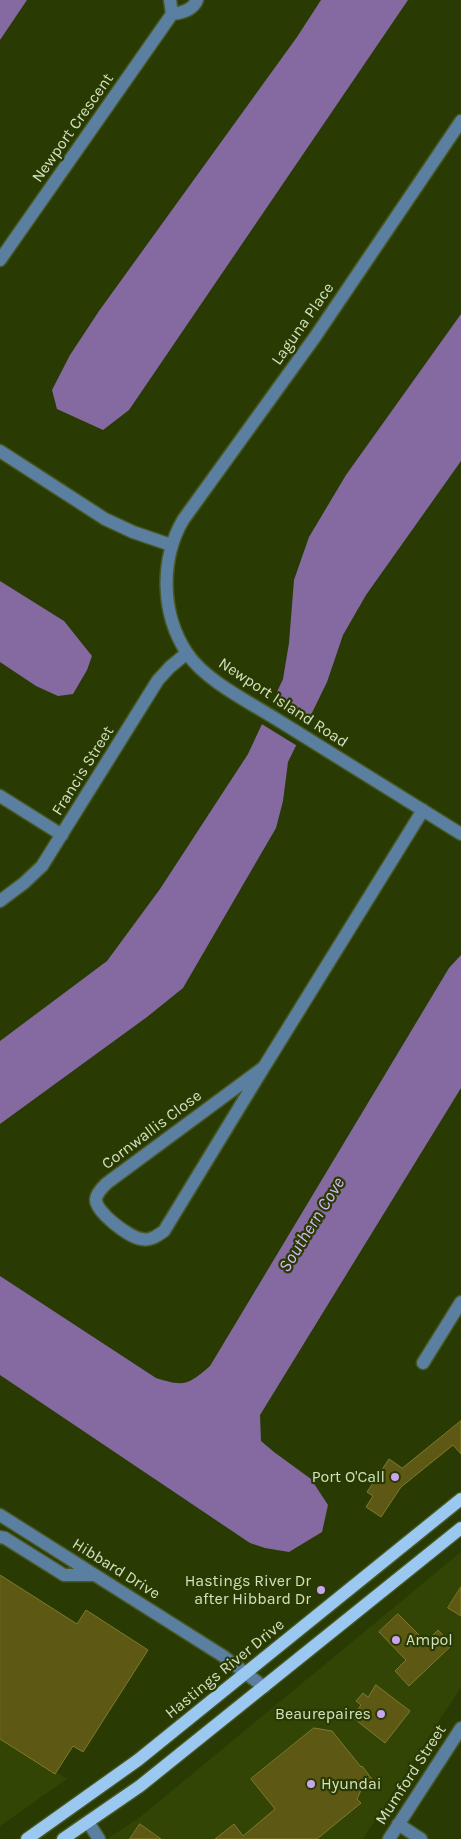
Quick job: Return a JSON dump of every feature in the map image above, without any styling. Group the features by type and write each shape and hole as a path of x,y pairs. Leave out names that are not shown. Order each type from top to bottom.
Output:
{"main road":[{"name":"Hastings River Drive","path":"27,1839 138,1760 461,1499"},
{"path":"64,1839 140,1786 461,1528"}],"street":[{"path":"170,0 172,14 188,9 198,0"},
{"name":"Newport Crescent","path":"0,260 172,14"},
{"name":"Laguna Place","path":"171,544 183,520 314,337 461,120"},
{"path":"0,450 105,519 133,532 171,544"},
{"name":"Newport Island Road","path":"171,544 167,564 167,595 170,610 186,652 198,667 261,709 461,834"},
{"name":"Francis Street","path":"0,901 42,866 158,680 186,652"},
{"path":"0,796 62,835"},
{"name":"Cornwallis Close","path":"264,1067 107,1183 100,1190 96,1200 98,1208 133,1237 144,1240 164,1231 423,810"},
{"path":"423,1363 461,1302"},
{"name":"Hibbard Drive","path":"0,1515 246,1672 264,1687"},
{"path":"0,1537 5,1538 64,1575 95,1575"},
{"name":"Mumford Street","path":"389,1839 461,1728"},
{"path":"88,1822 99,1839"},
{"path":"398,1824 420,1839"}],"shaded area":[{"path":"461,1552 461,1687 363,1839 107,1839 139,1818"},
{"path":"0,1734 67,1779 0,1826"}],"water":[{"path":"0,0 27,0 0,40"},
{"path":"321,0 408,0 129,410 103,430 57,409 52,390 70,355 99,311 297,37"},
{"path":"461,314 461,461 366,595 343,635 327,682 288,762 283,801 276,828 183,988 147,1017 0,1124 0,1041 107,961 160,889 248,754 283,679 289,643 294,580 309,537 346,475"},
{"path":"0,581 64,621 92,656 87,670 73,694 58,696 36,686 0,662"},
{"name":"Southern Cove","path":"461,955 461,1088 260,1415 261,1441 311,1479 328,1505 322,1532 289,1552 250,1543 0,1375 0,1276 156,1378 173,1383 191,1381 210,1366 449,968"}],"pier":[{"path":"270,701 309,725 299,747 260,723"}],"building":[{"name":"Port O'Call","path":"461,1421 461,1454 453,1445 401,1487 381,1517 366,1507 373,1496 367,1492 389,1459 402,1468"},
{"path":"0,1575 77,1624 86,1610 148,1650 83,1752 73,1746 55,1774 0,1739"},
{"path":"461,1587 461,1616 448,1608"},
{"path":"398,1614 426,1642 438,1630 452,1645 409,1686 395,1671 406,1660 379,1632"},
{"name":"Beaurepaires","path":"376,1685 410,1711 385,1743 352,1717 361,1705 356,1701 363,1693 368,1697"},
{"name":"Hyundai","path":"314,1728 332,1731 372,1779 362,1788 357,1799 361,1803 317,1839 215,1839 234,1824 243,1836 275,1809 251,1779"},
{"path":"140,1824 161,1839 130,1839"}],"place":[{"name":"Port O'Call","path":"395,1477"},
{"name":"Hastings River Dr after Hibbard Dr","path":"321,1590"},
{"name":"Ampol","path":"396,1640"},
{"name":"Beaurepaires","path":"381,1714"},
{"name":"Hyundai","path":"311,1784"}]}
